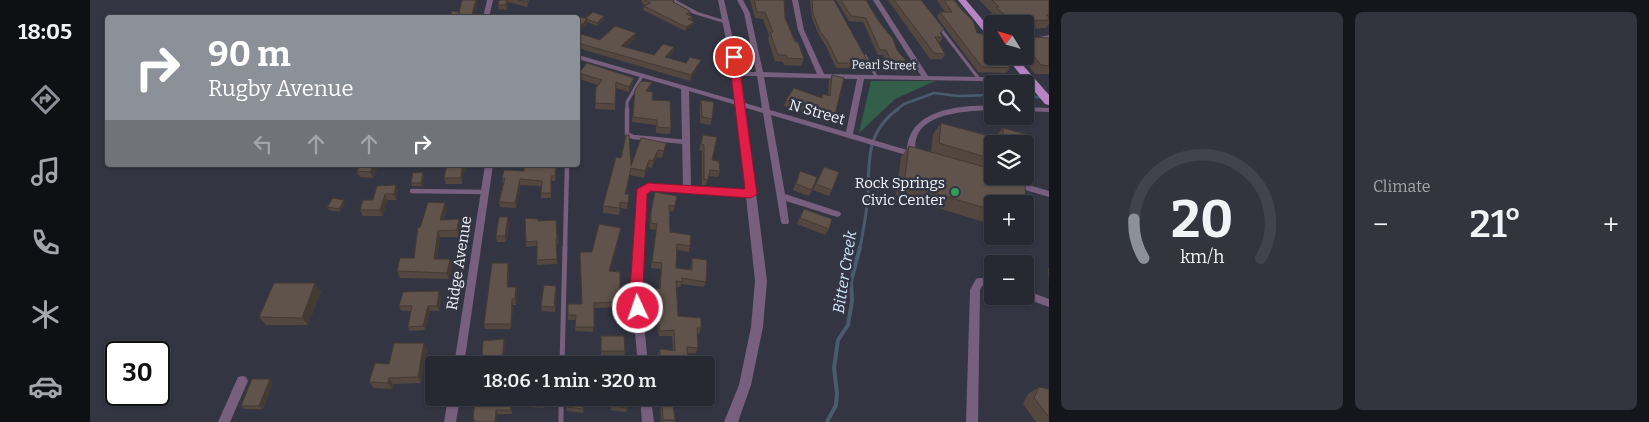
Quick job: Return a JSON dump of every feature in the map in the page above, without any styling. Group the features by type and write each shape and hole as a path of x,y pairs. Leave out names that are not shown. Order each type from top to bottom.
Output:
{"main road":[{"path":"962,0 984,26"},
{"path":"1018,65 1026,75"},
{"path":"1034,84 1049,102"}],"street":[{"path":"487,15 490,0"},
{"path":"672,0 702,15 727,22"},
{"path":"721,0 737,74 761,281 758,327 745,385 731,422"},
{"path":"740,0 747,13 760,74 785,222"},
{"path":"795,0 801,30 821,75"},
{"path":"876,0 926,77"},
{"path":"1034,40 1049,37"},
{"name":"N Street","path":"580,58 929,159"},
{"name":"Pearl Street","path":"737,74 984,78"},
{"path":"853,137 861,76"},
{"path":"684,89 687,189"},
{"path":"911,154 912,136 920,125 940,114 984,108"},
{"path":"1034,110 1049,110"},
{"name":"Ridge Avenue","path":"460,356 489,167"},
{"path":"1019,185 1049,194"},
{"path":"642,356 636,290 641,192 648,187 751,194"},
{"path":"780,196 837,214"},
{"path":"972,422 975,290 979,282 984,282"},
{"path":"1034,297 1049,302"},
{"path":"224,422 242,381"},
{"path":"450,422 453,406"},
{"path":"647,406 648,422"}],"lane":[{"path":"937,24 979,78"},
{"path":"862,51 876,76"},
{"path":"642,76 627,102 627,134 633,137 686,142"},
{"path":"562,356 567,167"},
{"path":"412,191 485,192"},
{"path":"561,406 561,422"}],"green space":[{"path":"871,81 935,81 895,99 859,133"}],"building":[{"path":"462,0 476,0 472,15 459,15"},
{"path":"499,0 507,0 506,5 498,5"},
{"path":"645,0 674,0 673,2 690,11 686,14 693,17 688,19 694,22 686,27 644,6 651,3"},
{"path":"754,0 784,0 785,18 795,42 798,42 804,59 787,58 786,55 778,55 770,32 773,32 765,12 757,12"},
{"path":"812,0 834,0 867,60 850,59 852,63 838,63 828,42 820,31 813,14"},
{"path":"841,0 866,0 877,19 893,39 897,50 907,62 891,61 886,50 880,50 866,18 851,16"},
{"path":"894,0 921,0 944,29 940,33 943,37 935,37 945,54 934,53"},
{"path":"944,0 954,0 973,21 977,33 984,35 984,65 1008,65 1010,68 982,67 940,12 952,12"},
{"path":"992,0 1049,0 1049,15 1046,15 1049,17 1049,20 1034,21 1034,15 1005,15 996,7 999,7"},
{"path":"452,11 459,12 458,15 451,15"},
{"path":"593,12 604,16 597,23 586,19"},
{"path":"580,17 587,19 580,27"},
{"path":"615,26 636,33 621,46 654,55 663,44 674,47 665,57 686,63 690,57 701,60 691,75 580,44 580,34 600,40"},
{"path":"1034,37 1049,38 1049,66 1041,65 1034,56"},
{"path":"587,63 634,78 629,87 616,82 615,104 595,103 596,88 602,80 580,72"},
{"path":"832,75 844,78 835,115 786,100 794,88 822,98 823,94 830,96"},
{"path":"641,81 652,82 646,91 653,92 652,100 670,101 671,128 657,127 657,120 633,117 635,90"},
{"path":"701,100 714,102 712,119 702,117"},
{"path":"941,123 985,135 984,157 939,143"},
{"path":"1003,128 1029,135 1003,135"},
{"path":"626,135 629,135 631,166 641,138 666,143 664,151 658,150 653,161 649,160 645,171 631,168 625,194 629,194 628,203 620,202 620,208 603,206 616,157 621,158"},
{"path":"703,135 717,137 712,160 719,161 720,171 710,170 708,180 704,179 704,145 701,144"},
{"path":"909,146 984,167 984,185 1025,185 1026,195 984,195 984,208 904,184"},
{"path":"359,167 372,167 370,172 357,171"},
{"path":"447,167 463,167 461,178 444,178"},
{"path":"524,167 556,167 555,176 551,176 551,193 541,193 542,181 520,179 515,203 499,202 505,178 502,178 504,170 524,171"},
{"path":"824,167 839,172 832,190 816,184"},
{"path":"800,171 817,177 812,190 796,184"},
{"path":"423,172 421,183 411,183 413,173"},
{"path":"396,185 394,194 385,194 380,210 360,210 363,200 373,200 377,186"},
{"path":"655,192 677,196 675,206 669,205 670,232 691,235 690,246 677,244 676,268 692,270 692,258 707,260 706,282 682,278 682,282 676,281 678,316 701,318 701,328 697,328 698,348 687,347 688,356 660,356 660,349 675,351 674,330 660,331 656,288 660,289 662,263 652,262 657,224 651,223"},
{"path":"333,198 344,200 339,209 327,207"},
{"path":"428,202 445,203 440,220 459,219 457,230 438,231 434,259 450,259 447,273 397,271 400,258 414,258 418,227 420,228"},
{"path":"804,209 832,219 829,229 800,218"},
{"path":"499,217 508,217 505,236 496,236"},
{"path":"525,218 538,219 538,221 556,220 557,259 537,260 537,241 526,242"},
{"path":"599,224 621,228 609,271 620,272 622,302 594,303 594,327 575,327 576,315 568,315 568,304 582,304 580,252 592,252"},
{"path":"492,263 508,263 507,287 516,287 515,299 512,299 511,324 484,324"},
{"path":"274,283 315,283 302,318 259,317"},
{"path":"544,285 556,286 554,307 541,306"},
{"path":"439,291 437,306 428,306 423,326 408,327 412,306 399,306 403,292"},
{"path":"601,336 624,336 625,351 601,351"},
{"path":"504,339 503,356 482,356 483,341"},
{"path":"394,343 424,343 418,377 389,378 388,383 369,382 375,363 389,364"},
{"path":"252,379 270,379 259,406 241,406"},
{"path":"1039,387 1049,389 1049,417 1034,398"},
{"path":"474,406 511,406 511,410 496,410 495,422 475,422 473,420"},
{"path":"566,406 584,406 583,409"},
{"path":"662,406 673,406 675,420 663,420"}],"waterway":[{"name":"Bitter Creek","path":"896,110 904,104 934,93 958,96 984,95"},
{"name":"Bitter Creek","path":"1034,97 1049,98"},
{"name":"Bitter Creek","path":"860,248 867,208 871,148 880,127 898,109"},
{"name":"Bitter Creek","path":"827,422 836,405 837,393 834,368 838,340 848,325 852,301 851,282 860,247"}],"place":[{"name":"Rock Springs Civic Center","path":"955,192"}],"route":[{"path":"638,308 636,290 641,192 648,187 751,194 734,57"}]}
